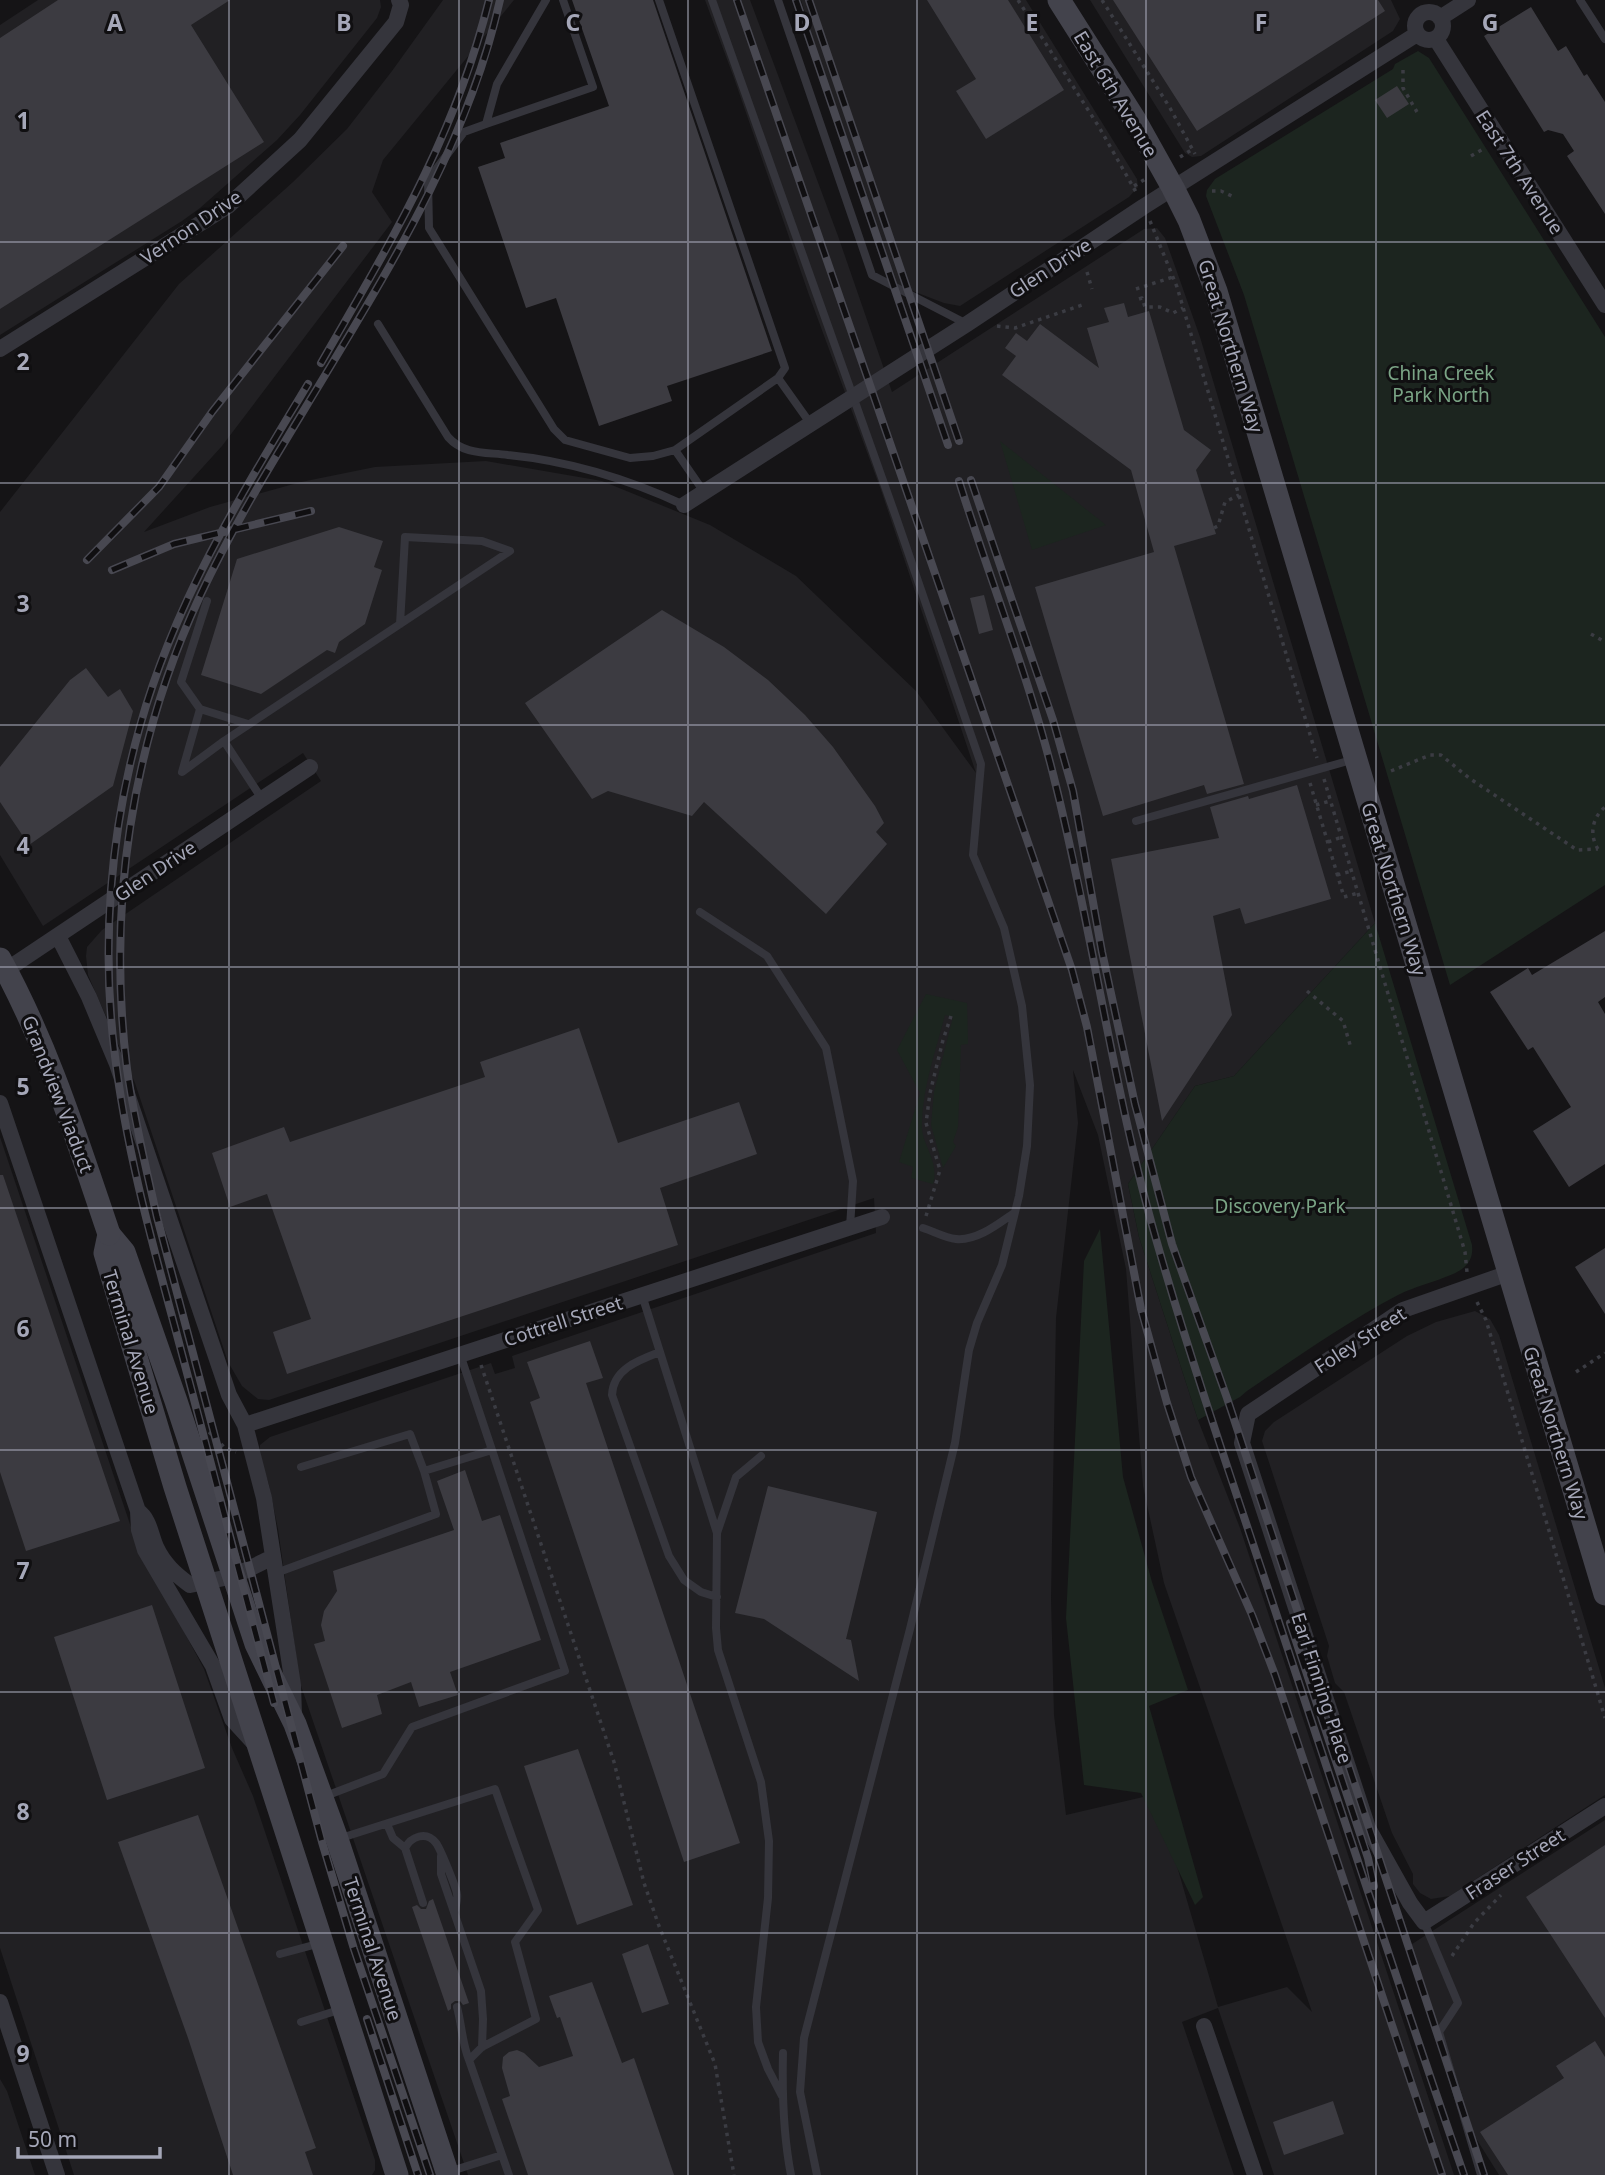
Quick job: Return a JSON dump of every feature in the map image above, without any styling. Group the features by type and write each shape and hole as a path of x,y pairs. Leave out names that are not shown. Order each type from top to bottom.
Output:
{"main road":[{"name":"East 6th Avenue","path":"1059,0 1135,120 1173,188"},
{"name":"Great Northern Way","path":"1173,188 1189,220 1216,291 1605,1594"},
{"name":"Grandview Viaduct","path":"0,959 21,998 52,1069 109,1234"},
{"name":"Terminal Avenue","path":"109,1234 124,1252 256,1644 295,1724 337,1839 444,2174"},
{"name":"Terminal Avenue","path":"109,1234 105,1253 175,1487 397,2175"}],"street":[{"path":"1412,0 1421,15"},
{"path":"1440,18 1468,0"},
{"name":"Vernon Drive","path":"0,349 228,206 300,140 396,22 400,2"},
{"path":"1433,13 1440,18 1443,26 1436,39 1424,40 1417,34 1416,21 1421,15 1433,13"},
{"name":"Glen Drive","path":"684,505 1173,188 1417,34"},
{"name":"East 7th Avenue","path":"1436,39 1605,305"},
{"name":"Glen Drive","path":"0,974 310,767"},
{"name":"Terminal Avenue","path":"58,936 89,997 117,1064 229,1395 245,1425 264,1498 293,1685 295,1724"},
{"name":"Terminal Avenue","path":"0,1103 138,1511 139,1530 145,1550 213,1666 232,1719 261,1751"},
{"name":"Cottrell Street","path":"245,1425 882,1217"},
{"name":"Foley Street","path":"1242,1443 1248,1414 1403,1310 1509,1273"},
{"name":"Earl Finning Place","path":"1242,1443 1368,1828 1424,1922"},
{"path":"138,1511 146,1517 156,1546 173,1573 190,1585 234,1577 275,1565"},
{"name":"Fraser Street","path":"1424,1922 1605,1806"},
{"path":"0,2003 57,2175"},
{"path":"1204,2026 1255,2175"}],"lane":[{"path":"486,124 497,84 546,0"},
{"path":"563,0 593,87 464,132 428,180 429,228 554,429 565,440 630,458 675,450 778,378 786,368 659,0"},
{"path":"712,0 902,532 981,764 973,855 1004,928 1022,1006 1030,1085 1027,1146 1002,1265 969,1350 952,1456 804,2038 800,2092 817,2175"},
{"path":"778,0 872,275 967,324"},
{"path":"1580,0 1605,39"},
{"path":"378,324 448,437 457,447 471,452 525,456 573,466 650,490 684,505"},
{"path":"778,378 810,423"},
{"path":"675,450 704,492"},
{"path":"200,709 182,772 248,724 411,617 510,551 481,541 405,537 400,624"},
{"path":"206,601 181,682 200,709 248,724"},
{"path":"224,741 262,799"},
{"path":"1136,821 1355,759"},
{"path":"700,912 767,956 826,1048 853,1181 850,1227"},
{"path":"923,1228 956,1239 968,1238 990,1230 1014,1213"},
{"path":"642,1295 717,1534 718,1650 761,1782 769,1841 768,1898 756,2007 758,2042 782,2096"},
{"path":"321,1797 383,1774 412,1727 565,1671 492,1450 468,1352"},
{"path":"660,1352 625,1369 612,1387 612,1395 669,1556 684,1580 701,1592 717,1597"},
{"path":"275,1565 436,1514 410,1434 301,1467"},
{"path":"424,1471 492,1450"},
{"path":"717,1534 736,1477 761,1456"},
{"path":"337,1839 495,1789 538,1910 515,1942 536,2019 482,2047 469,2060"},
{"path":"387,1824 393,1838 405,1848 423,1903"},
{"path":"405,1848 408,1841 416,1837 427,1836 436,1842 457,1894 455,1911 481,1991 484,2019 482,2047"},
{"path":"1424,1922 1458,2003 1438,2032 1481,2175"},
{"path":"280,1954 322,1942"},
{"path":"457,2007 462,2042 509,2175"},
{"path":"301,2022 344,2009"},
{"path":"783,2053 785,2142 791,2175"},
{"path":"444,2174 502,2155"}],"path":[{"path":"1018,0 1134,186"},
{"path":"1102,0 1170,108 1192,149"},
{"path":"1403,70 1403,88 1417,111"},
{"path":"1212,191 1221,191 1234,197"},
{"path":"1154,230 1183,308 1316,754"},
{"path":"1087,272 1092,289"},
{"path":"1136,289 1173,277"},
{"path":"1139,299 1142,298 1145,307 1160,307 1173,313 1183,308"},
{"path":"997,327 1015,328 1086,304"},
{"path":"1214,528 1218,526 1225,502 1239,495"},
{"path":"1591,635 1605,642"},
{"path":"1391,771 1424,756 1441,755 1446,751"},
{"path":"1441,755 1469,778 1577,850 1598,849 1592,840 1593,827 1598,812 1605,807"},
{"path":"1307,773 1344,897 1358,893"},
{"path":"1326,786 1465,1251 1466,1266"},
{"path":"1317,805 1330,801"},
{"path":"1328,842 1342,838"},
{"path":"1337,875 1352,871"},
{"path":"1307,991 1343,1021 1352,1048"},
{"path":"923,1228 940,1170 926,1123 930,1093 951,1016"},
{"path":"1481,1313 1490,1333 1605,1718"},
{"path":"468,1352 614,1762 644,1884 716,2064 734,2175"},
{"path":"1576,1372 1605,1353"},
{"path":"202,1424 225,1448 234,1453 241,1452"},
{"path":"1444,1969 1475,1923 1502,1895"}],"shaded area":[{"path":"38,0 380,0 381,7 377,18 300,115 277,140 200,208 0,335 0,25"},
{"path":"443,0 514,0 383,160 372,192 392,222 222,446 144,532 210,507 301,482 375,467 486,461 602,481 710,525 796,576 916,691 976,773 881,490 705,0 750,0 838,236 892,392 1144,229 1157,228 1165,238 1200,337 1375,923 1234,1076 1195,1086 1128,1184 1139,1237 1198,1420 1240,1528 1454,2175 1274,2175 1218,2008 1182,2022 1234,2175 468,2175 300,1683 278,1529 260,1456 260,1445 270,1437 491,1363 495,1374 515,1368 512,1356 876,1233 874,1198 269,1400 258,1399 242,1386 228,1362 135,1083 88,975 86,956 87,947 102,930 321,781 303,753 43,926 0,855 0,512 179,284 293,182 347,129","holes":["1073,1070 1098,1135 1126,1269 1143,1486 1164,1583 1312,2012 1287,1987 1218,2007 1156,1794 1066,1815 1054,1715 1051,1599 1056,1318 1078,1123"]},
{"path":"801,0 1026,0 1137,179 1138,187 1129,197 960,306 944,303 889,282"},
{"path":"1090,0 1391,0 1400,19 1393,31 1201,156 1192,157 1185,153"},
{"path":"0,1137 136,1542 204,1669 232,1748 253,1796 375,2160 372,2175 74,2175 0,1948"},
{"path":"1475,1311 1490,1319 1499,1335 1605,1688 1605,1795 1450,1896 1431,1899 1420,1893 1413,1884 1413,1874 1392,1833 1344,1692 1335,1683 1327,1656 1329,1646 1262,1441 1265,1431 1274,1422 1407,1336 1436,1322"},
{"path":"1605,1820 1605,2175 1499,2175 1457,2108 1409,1946"},
{"path":"0,2079 7,2091 35,2175 0,2175"}],"green space":[{"name":"China Creek Park North","path":"1418,51 1429,58 1605,337 1605,885 1450,985 1244,295 1206,196 1215,179"},
{"path":"1000,441 1106,525 1032,550"},
{"name":"Discovery Park","path":"1375,923 1472,1245 1471,1258 1457,1272 1405,1292 1359,1317 1240,1397 1198,1420 1139,1237 1128,1184 1195,1086 1234,1076"},
{"path":"926,994 967,1003 968,1044 961,1045 958,1127 953,1142 956,1146 943,1168 931,1125 934,1092 953,1017 945,1015 930,1068 922,1130 934,1167 933,1184 911,1178 913,1167 899,1162 920,1093 897,1050"},
{"path":"1100,1229 1123,1477 1152,1582 1188,1690 1149,1706 1203,1897 1195,1905 1141,1793 1084,1785 1066,1618 1084,1261"}],"building":[{"path":"58,0 230,0 191,25 264,142 0,309 0,38"},
{"path":"572,0 653,0 772,351 667,386 672,401 599,426 556,298 526,308 478,167 505,158 500,143 609,106"},
{"path":"927,0 1008,0 1064,90 986,139 956,91 976,79"},
{"path":"1113,0 1378,0 1385,11 1197,131"},
{"path":"1531,7 1558,51 1566,46 1584,76 1587,74 1605,102 1605,214 1567,156 1574,151 1563,134 1548,130 1544,132 1484,36"},
{"path":"1397,86 1409,104 1387,118 1375,100"},
{"path":"1124,303 1128,317 1149,311 1184,430 1211,450 1196,470 1216,534 1174,546 1244,784 1207,794 1204,785 1103,816 1035,587 1154,552 1131,470 1002,375 1016,356 1005,348 1016,333 1027,341 1040,324 1099,368 1087,328 1109,322 1104,308"},
{"path":"339,527 383,541 374,567 382,570 365,624 339,642 335,653 327,650 261,694 201,675 237,559"},
{"path":"984,595 993,630 979,634 970,598"},
{"path":"662,610 724,647 768,680 805,715 833,747 875,806 884,823 876,832 887,844 826,914 704,802 692,816 608,791 592,799 525,703"},
{"path":"86,668 108,697 120,689 133,711 113,786 29,845 0,802 0,767 70,680"},
{"path":"1297,785 1331,899 1245,924 1240,908 1213,916 1232,1015 1162,1121 1111,859 1219,838 1210,807"},
{"path":"1605,931 1605,997 1598,1002 1605,1014 1605,1164 1569,1187 1533,1131 1571,1107 1533,1047 1528,1050 1490,992 1528,968 1532,975"},
{"path":"579,1028 618,1143 739,1102 757,1154 660,1188 678,1245 287,1374 273,1332 311,1319 267,1194 230,1207 212,1153 284,1127 290,1142 485,1077 480,1062"},
{"path":"0,1175 3,1175 120,1521 26,1551 0,1472"},
{"path":"1605,1248 1605,1314 1575,1267"},
{"path":"590,1341 603,1378 586,1383 740,1843 684,1862 530,1402 540,1398 527,1362"},
{"path":"465,1470 482,1521 500,1515 541,1640 450,1672 458,1695 419,1707 411,1682 377,1695 382,1714 342,1728 314,1644 325,1641 321,1625 324,1611 337,1591 333,1571 454,1530 437,1481"},
{"path":"768,1486 877,1512 846,1639 851,1640 859,1681 764,1619 735,1613"},
{"path":"152,1605 205,1768 107,1800 54,1637"},
{"path":"578,1749 633,1905 577,1925 524,1766"},
{"path":"198,1815 316,2148 305,2152 313,2175 233,2175 188,2038 118,1842"},
{"path":"1605,1845 1605,2018 1526,1897"},
{"path":"433,1899 469,2003 463,2005 460,2001 455,2001 448,2011 412,1907 417,1905 426,1909 429,1901"},
{"path":"648,1944 669,2004 642,2013 622,1954"},
{"path":"592,1982 622,2063 634,2058 674,2175 528,2175 502,2099 510,2096 502,2068 503,2057 517,2050 539,2067 573,2056 560,2017 557,2018 549,1996"},
{"path":"1595,2041 1605,2057 1605,2175 1508,2175 1480,2132 1564,2078 1556,2066"},
{"path":"1333,2101 1344,2134 1284,2155 1273,2122"}],"railway":[{"path":"321,363 396,232 439,143 475,50 489,0"},
{"path":"430,2175 354,1949 322,1842 157,1217 127,1069 120,948 123,887 141,768 176,652 230,537 382,280 430,190 471,98 500,0"},
{"path":"737,0 1072,970 1087,1027 1141,1309 1167,1403 1191,1477 1252,1615 1275,1675 1442,2175"},
{"path":"796,0 948,445"},
{"path":"809,0 959,441"},
{"path":"87,560 159,487 212,412 343,246"},
{"path":"274,1703 135,1169 115,1056 109,931 121,807 140,726 155,680 172,635 212,549 308,384"},
{"path":"971,480 1053,720 1073,791 1102,952 1135,1104 1172,1244 1227,1398 1484,2175"},
{"path":"959,481 1046,747 1082,901 1129,1132 1171,1292 1464,2175"},
{"path":"112,570 174,544 311,511"},
{"path":"1290,1623 1368,1858 1374,1886"},
{"path":"367,2019 418,2175"}]}
